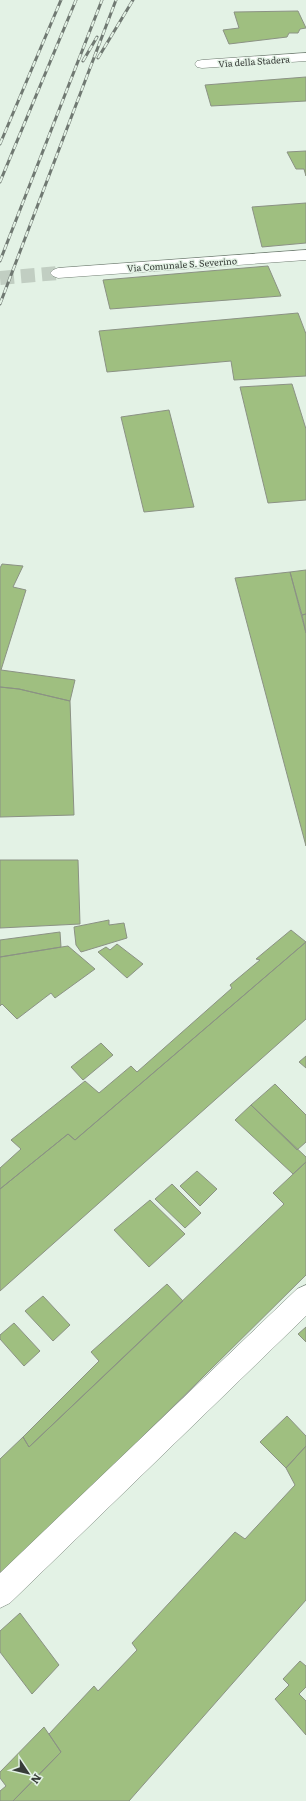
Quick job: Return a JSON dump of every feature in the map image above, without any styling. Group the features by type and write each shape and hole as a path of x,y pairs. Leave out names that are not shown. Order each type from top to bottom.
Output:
{"street":[{"name":"Via della Stadera","path":"202,64 306,57"},
{"name":"Via Comunale S. Severino","path":"58,273 306,255"},
{"path":"0,1593 306,1298"}],"building":[{"path":"298,11 306,28 300,29 298,33 289,33 287,37 229,44 223,30 239,28 234,12"},
{"path":"306,77 306,101 211,106 205,85"},
{"path":"306,151 306,176 304,169 296,169 287,152"},
{"path":"306,203 306,243 262,247 252,207"},
{"path":"268,266 281,296 110,309 103,280"},
{"path":"298,313 306,334 306,376 234,380 231,361 107,372 99,331"},
{"path":"292,384 306,429 306,500 268,503 240,387"},
{"path":"169,410 194,507 144,512 121,417"},
{"path":"2,564 23,566 13,587 26,590 1,670 75,680 70,701 19,689 0,687 0,568"},
{"path":"306,570 306,614 302,615 290,572"},
{"path":"290,572 306,633 306,846 235,578"},
{"path":"306,614 306,633 302,615"},
{"path":"0,687 19,689 70,701 74,815 0,817"},
{"path":"0,860 78,860 80,924 0,928"},
{"path":"109,920 109,925 124,923 127,938 81,952 76,945 74,927"},
{"path":"291,930 306,942 75,1140 68,1134 0,1189 0,1168 21,1149 11,1140 85,1081 99,1093 131,1066 137,1072 232,988 230,985 260,960 256,959"},
{"path":"60,932 61,947 0,957 0,940"},
{"path":"306,942 306,1019 0,1291 0,1189 68,1134 75,1140"},
{"path":"117,944 143,964 127,978 98,952 106,947 110,950"},
{"path":"68,946 95,969 55,998 51,993 17,1019 2,1004 0,1006 0,957"},
{"path":"101,1043 113,1055 83,1080 71,1067"},
{"path":"306,1056 306,1068 299,1062"},
{"path":"275,1084 306,1115 306,1142 297,1150 251,1105"},
{"path":"251,1105 306,1157 306,1162 293,1174 235,1120"},
{"path":"306,1162 306,1275 0,1578 0,1459 23,1437 29,1447 284,1204 273,1193"},
{"path":"197,1171 217,1189 200,1206 180,1186"},
{"path":"172,1184 201,1213 185,1228 155,1199"},
{"path":"150,1200 185,1234 149,1267 114,1230"},
{"path":"167,1284 183,1301 29,1447 23,1437 99,1361 91,1352"},
{"path":"43,1296 70,1325 53,1341 25,1311"},
{"path":"14,1323 40,1351 24,1366 0,1339 0,1335"},
{"path":"306,1327 306,1342 298,1334"},
{"path":"287,1416 306,1436 306,1446 286,1468 260,1442"},
{"path":"306,1446 306,1600 129,1801 13,1801 61,1752 49,1734 94,1686 98,1691 137,1650 132,1643 235,1532 245,1539 295,1485 286,1468"},
{"path":"20,1613 59,1665 32,1694 0,1652 0,1631"},
{"path":"300,1661 306,1666 306,1687 299,1694 306,1701 306,1735 275,1699 289,1685 283,1679"},
{"path":"44,1727 61,1752 13,1801 0,1801 0,1791 6,1786 0,1778 0,1772"}],"tunnel":[{"path":"0,278 58,273"}],"railway":[{"path":"0,144 61,0"},
{"path":"0,182 76,0"},
{"path":"0,261 102,0"},
{"path":"0,304 116,0"},
{"path":"98,58 133,0"},
{"path":"83,61 97,37"}]}
